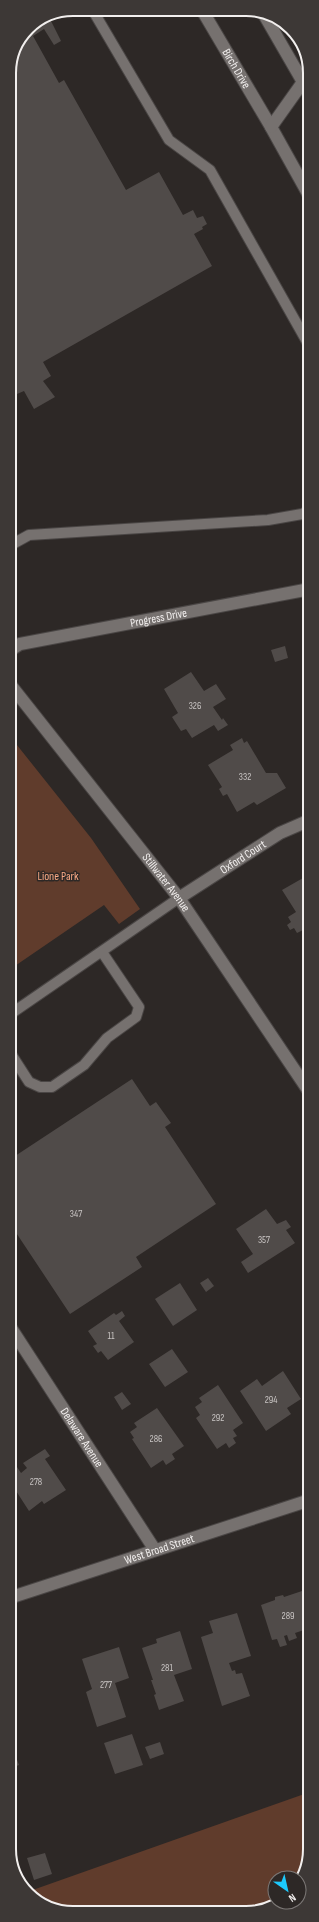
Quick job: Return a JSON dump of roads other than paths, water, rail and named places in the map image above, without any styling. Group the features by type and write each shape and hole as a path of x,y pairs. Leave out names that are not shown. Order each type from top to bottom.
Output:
{"street":[{"name":"Birch Drive","path":"206,16 272,127 303,184"},
{"path":"267,21 302,82 272,127"},
{"name":"Progress Drive","path":"16,647 20,644 303,590"},
{"name":"Stillwater Avenue","path":"16,692 179,898 303,1082"},
{"name":"Oxford Court","path":"179,898 280,833 303,823"},
{"name":"Delaware Avenue","path":"16,1336 155,1550"},
{"name":"West Broad Street","path":"16,1596 303,1502"}],"lane":[{"path":"96,16 169,140 210,170 303,335"},
{"path":"16,542 29,535 268,520 303,514"},
{"path":"16,1010 179,898"},
{"path":"16,1062 29,1082 40,1087 52,1087 84,1065 107,1038 136,1017 139,1007 102,952"}],"park label":[{"name":"Lione Park","path":"58,876"}]}
